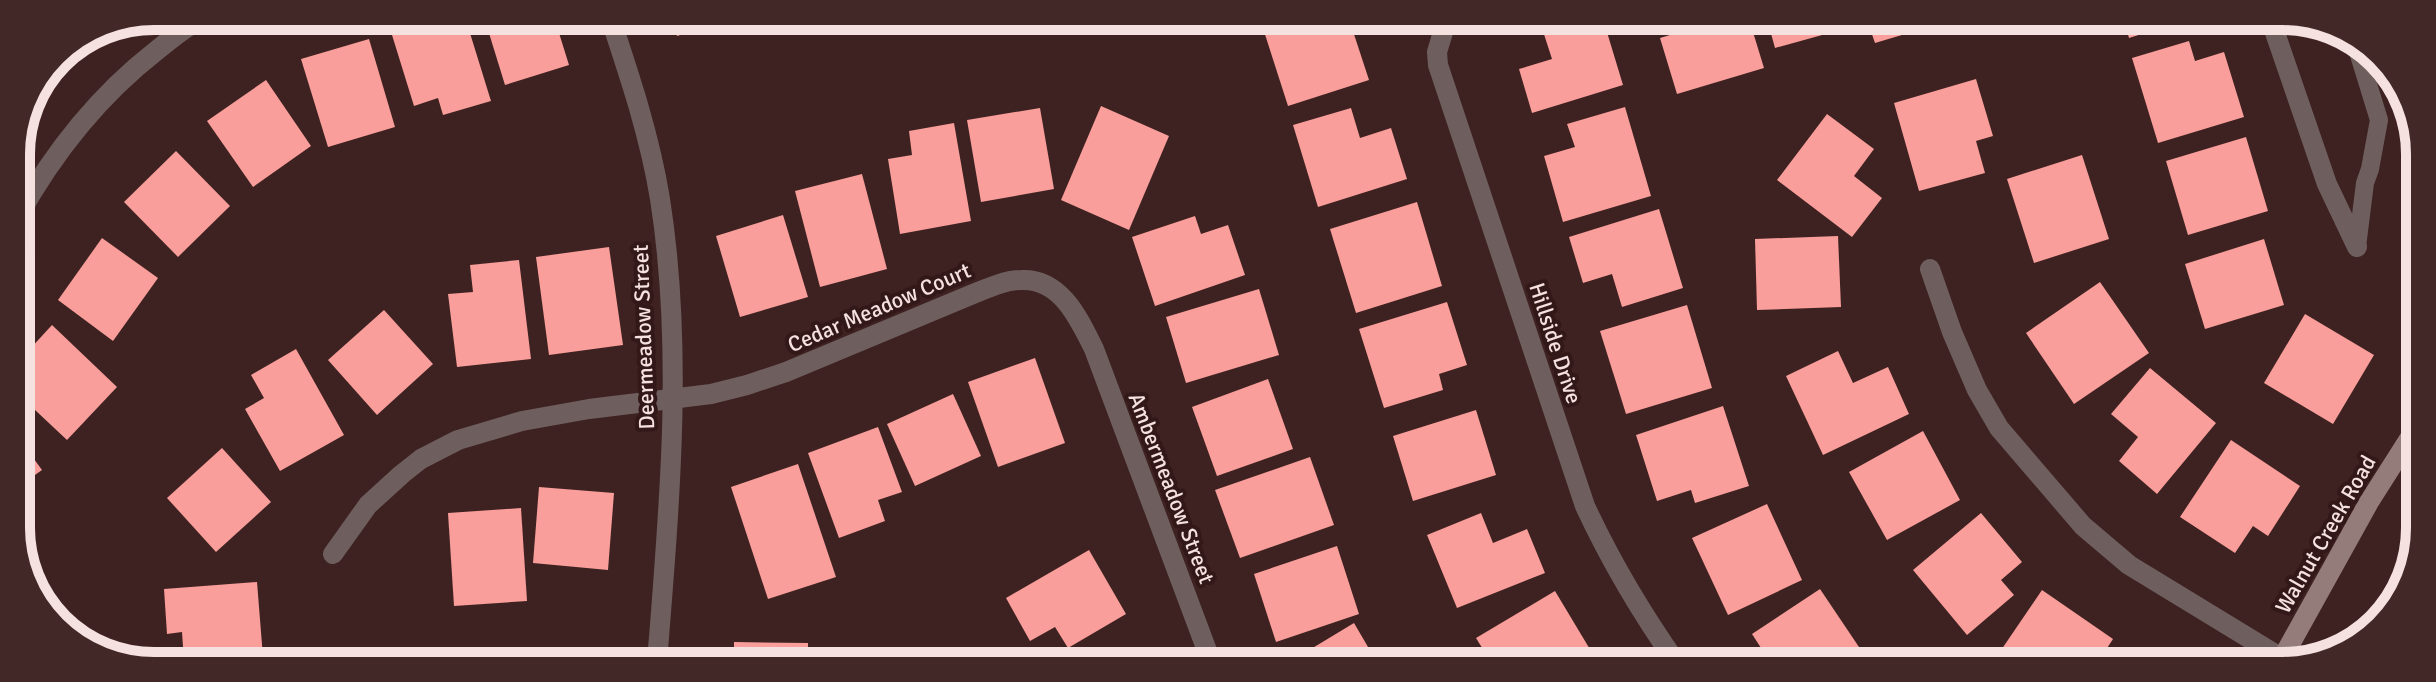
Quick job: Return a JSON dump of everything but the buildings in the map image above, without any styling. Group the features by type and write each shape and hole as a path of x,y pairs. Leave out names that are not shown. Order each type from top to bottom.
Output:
{"street":[{"path":"30,197 78,125 108,93 183,30"},
{"name":"Deermeadow Street","path":"614,30 650,151 660,201 670,296 671,488 658,652"},
{"name":"Hillside Drive","path":"1444,30 1437,52 1438,65 1585,506 1646,620 1669,652"},
{"path":"2274,30 2327,184 2357,247"},
{"path":"1930,269 1964,361 1999,428 2083,526 2129,565 2267,652"},
{"name":"Cedar Meadow Court","path":"333,554 368,505 421,459 458,440 522,421 589,409 711,394 760,381 973,294 1019,279 1033,280 1059,293 1074,309 1085,331"},
{"name":"Ambermeadow Street","path":"1085,331 1208,652"},
{"name":"Walnut Creek Road","path":"2290,652 2369,502 2406,444"}],"lane":[{"path":"2357,247 2365,183 2379,120 2360,58"}]}
